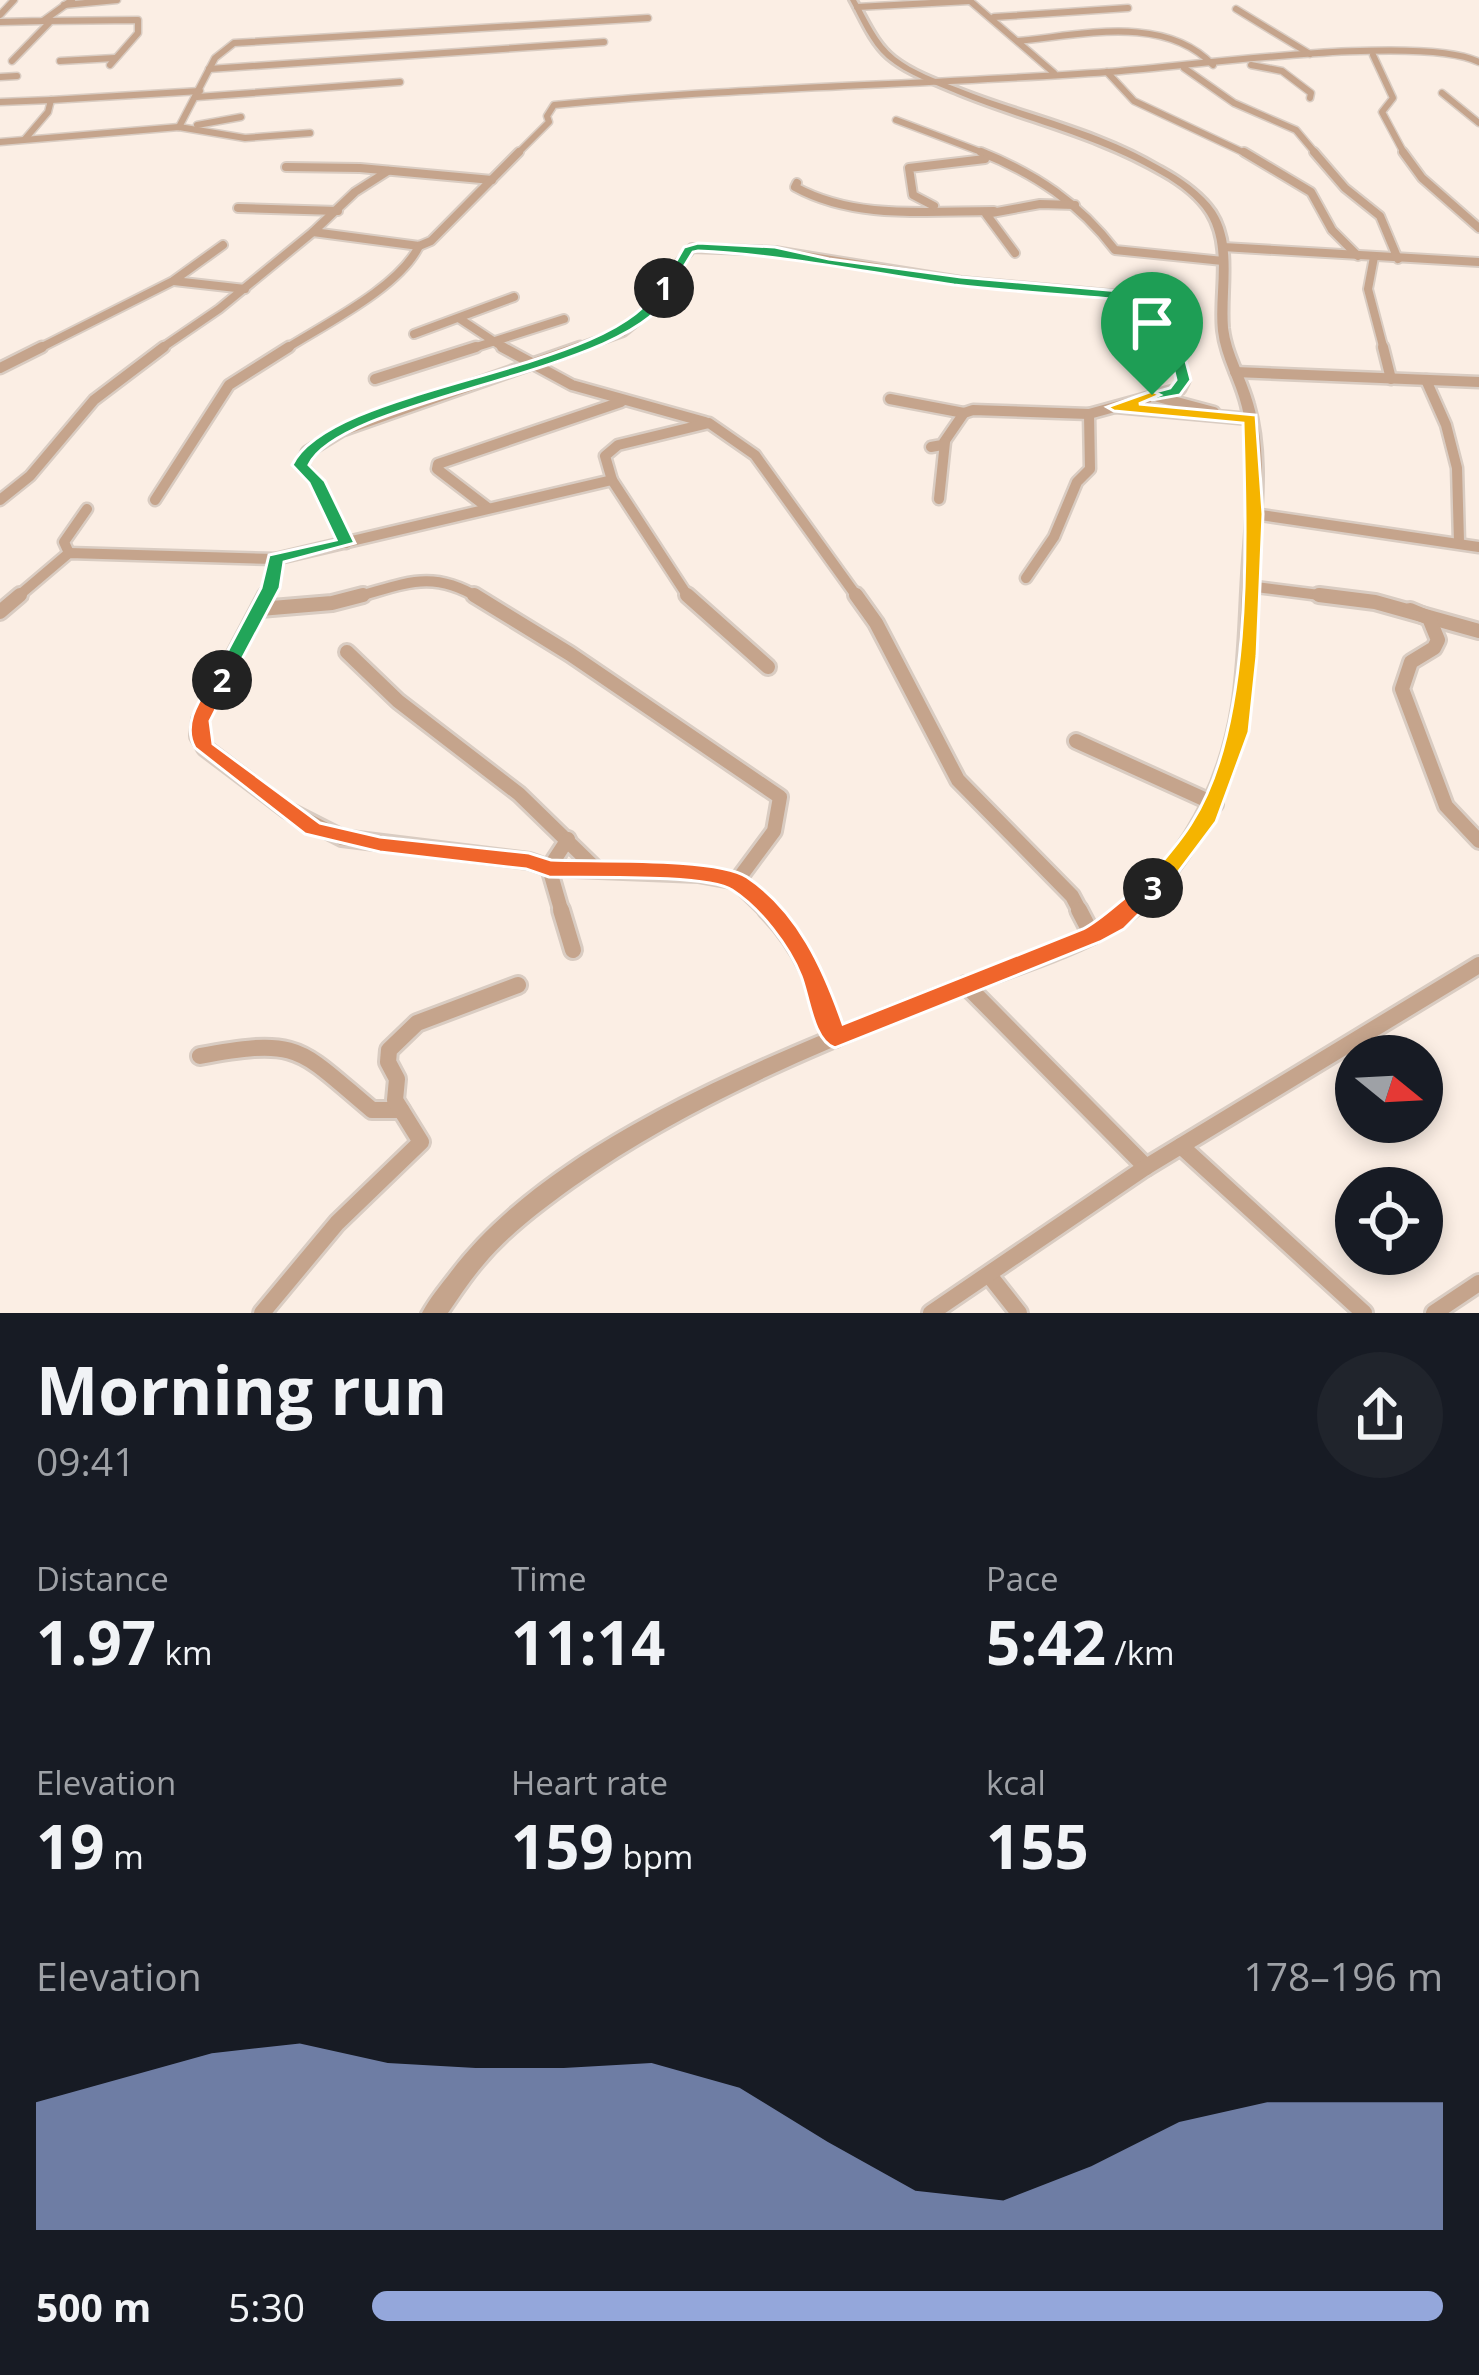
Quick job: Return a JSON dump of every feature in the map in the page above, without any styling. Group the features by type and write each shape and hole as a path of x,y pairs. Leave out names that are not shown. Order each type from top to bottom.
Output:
{"street":[{"path":"0,18 14,0"},
{"path":"12,61 72,0"},
{"path":"63,5 117,0"},
{"path":"855,3 969,0 1055,74"},
{"path":"434,1313 475,1255 604,1154 835,1038 1092,935 1145,899 1214,804 1238,732 1248,656 1254,514 1250,418 1223,328 1223,254 1215,216 1188,188 1165,173 1071,131 989,105 888,56 855,3"},
{"path":"994,17 1128,8"},
{"path":"1236,9 1311,55"},
{"path":"0,18 138,20 138,32 112,62 60,61"},
{"path":"182,127 222,48 234,43 648,18"},
{"path":"1018,41 1168,34 1196,47 1213,65"},
{"path":"209,69 604,42"},
{"path":"313,232 418,246 436,237 549,122 548,112 554,105 680,93 1107,72 1311,55 1444,52 1479,62"},
{"path":"1373,55 1393,98 1382,112 1388,130 1405,148 1414,170 1479,228"},
{"path":"1232,63 1282,71 1300,82 1310,98"},
{"path":"1183,67 1234,103 1296,130 1345,188 1380,216 1398,259"},
{"path":"1107,72 1134,101 1221,137 1312,192 1332,230 1358,256"},
{"path":"0,77 17,76"},
{"path":"0,102 400,82"},
{"path":"1442,93 1479,123"},
{"path":"25,140 48,112 51,100"},
{"path":"0,142 182,127 241,117"},
{"path":"896,121 1016,163 1076,205 1115,250 1479,262"},
{"path":"182,127 245,138 310,134"},
{"path":"951,211 916,200 907,170 992,158"},
{"path":"286,166 492,181"},
{"path":"0,500 36,475 78,418 110,387 154,350 245,289 368,182 389,171"},
{"path":"797,183 794,187 812,199 839,207 994,211 1040,204 1076,205"},
{"path":"238,208 338,211"},
{"path":"994,211 986,217 1015,253"},
{"path":"0,368 173,281 223,245"},
{"path":"155,500 230,385 365,299 376,285 416,257 418,246"},
{"path":"346,543 316,481 301,465 307,452 341,431 630,327 660,302 667,277 688,249 775,251 961,281 1152,300 1171,324 1184,385 1089,414 964,412 890,399"},
{"path":"1374,257 1368,290 1391,379"},
{"path":"173,281 245,289"},
{"path":"415,334 514,297"},
{"path":"460,319 528,364 581,388 709,423 755,454 876,623 958,780 1072,896 1092,935"},
{"path":"375,379 564,319"},
{"path":"1235,372 1479,382"},
{"path":"1426,380 1443,417 1460,492 1459,542"},
{"path":"1152,395 1226,417"},
{"path":"488,508 436,469 438,464 628,400"},
{"path":"1114,407 1250,418"},
{"path":"939,499 945,441 964,412"},
{"path":"1026,578 1054,537 1077,482 1090,469 1089,414"},
{"path":"709,423 618,445 605,456 612,480 689,598 768,667"},
{"path":"931,447 945,441"},
{"path":"0,612 69,553 275,559 612,480"},
{"path":"69,553 64,542 87,509"},
{"path":"1254,514 1479,547"},
{"path":"275,559 271,588 200,721 198,736 205,748 313,829 380,844 529,861 549,868 594,867 737,881 787,930 812,970 835,1038"},
{"path":"260,609 332,603 418,581 451,581 570,654 780,797 782,809 768,841 737,881"},
{"path":"1248,586 1410,610 1479,631"},
{"path":"1410,610 1429,618 1438,640 1405,673 1402,688 1407,707 1446,806 1479,842"},
{"path":"347,652 380,692 491,771 594,867"},
{"path":"1076,741 1214,804"},
{"path":"568,839 549,868 573,950"},
{"path":"931,1313 1146,1167 1479,965"},
{"path":"262,1313 323,1234 372,1182 421,1142 394,1100 397,1079 388,1062 389,1050 416,1023 518,985"},
{"path":"966,985 1146,1167"},
{"path":"200,1056 266,1046 289,1052 320,1061 372,1110 401,1110"},
{"path":"1180,1146 1364,1313"},
{"path":"989,1275 1019,1313"},
{"path":"1434,1313 1479,1282"}],"route":[{"path":"688,249 786,252 829,263 961,281 1152,300 1171,324 1184,385 1175,392 1152,395 1114,407 1250,418 1254,514 1248,656 1238,732 1214,804 1145,899 1115,922 835,1038 812,970 787,930 737,881 698,874 549,868 529,861 342,838 313,829 280,808 205,748 198,736 208,700 271,588 275,559 346,543 329,503 301,465 307,452 341,431 383,415 623,332 660,302 667,277 688,249"}]}
